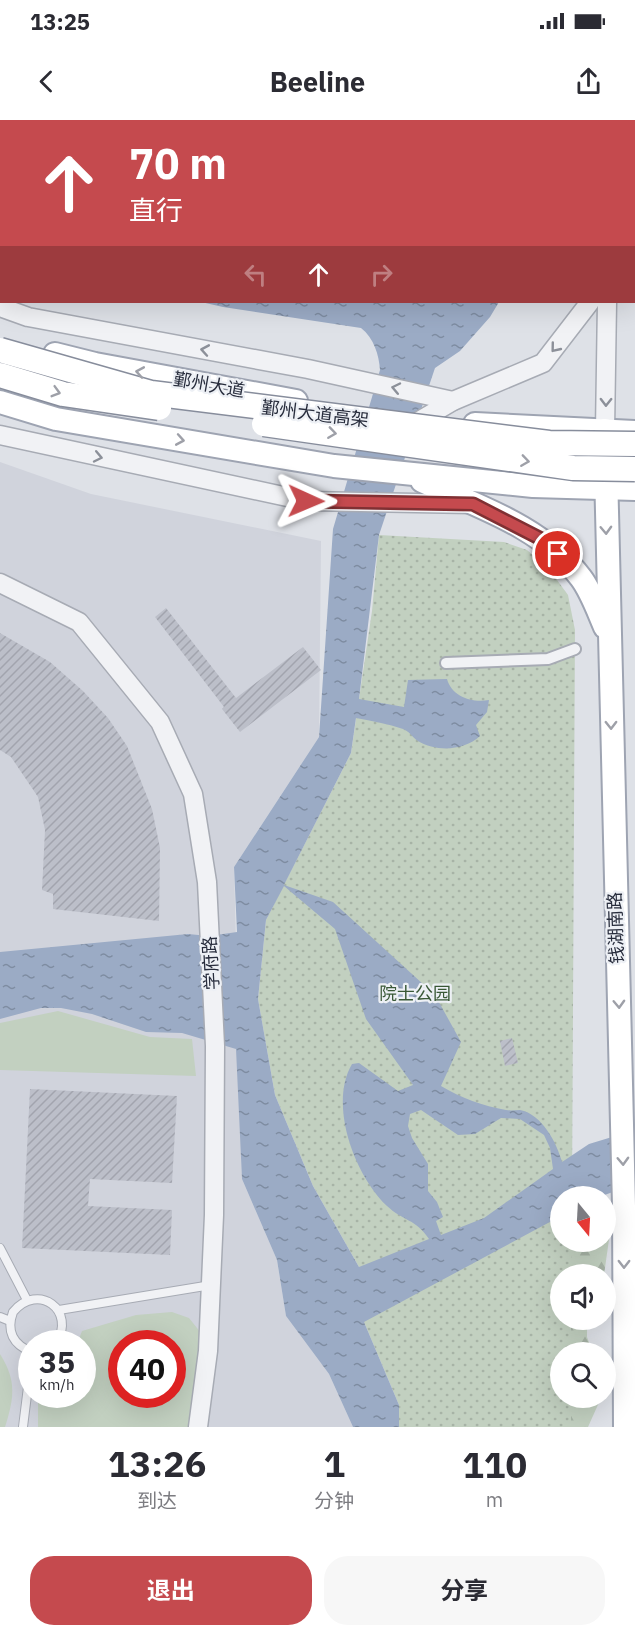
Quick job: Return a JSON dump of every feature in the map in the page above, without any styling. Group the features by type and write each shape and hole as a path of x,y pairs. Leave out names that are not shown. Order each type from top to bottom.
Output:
{"highway":[{"name":"鄞州大道高架","path":"0,350 151,393 549,443 635,444"},
{"name":"鄞州大道高架","path":"0,375 75,396 573,468 635,469"}],"main road":[{"name":"鄞州大道","path":"0,339 95,364 419,421 635,432"},
{"path":"0,402 56,419 334,466 533,486 635,489"},
{"name":"钱湖南路","path":"605,430 624,1206 625,1427"},
{"path":"407,474 473,504 547,542 582,578 609,634"}],"street":[{"path":"419,421 453,401 543,363 590,303"},
{"path":"605,430 607,303"},
{"name":"鄞州大道","path":"0,307 28,317 308,369 453,401"},
{"path":"0,435 306,501 473,504"},
{"name":"学府路","path":"0,583 79,622 160,722 193,794 207,882 215,1046 211,1285 208,1351 198,1427"},
{"path":"446,663 548,659 575,649"}],"lane":[{"path":"0,1248 27,1300"},
{"path":"59,1310 211,1285"},
{"path":"18,1344 14,1341 10,1321 13,1312 27,1300 39,1299 50,1302 59,1310 63,1322 62,1330"},
{"path":"0,1317 10,1321"},
{"path":"23,1427 25,1408"}],"shaded area":[{"path":"0,462 91,494 321,541 319,737 234,867 242,1179 277,1260 286,1316 329,1374 353,1427 0,1427"}],"green space":[{"name":"院士公园","path":"379,535 504,542 527,550 549,569 568,595 575,630 572,1186 550,1186 550,1252 572,1252 572,1264 550,1264 550,1330 571,1330 571,1342 550,1342 550,1408 571,1408 571,1427 399,1427 399,1405 364,1322 359,1267 313,1186 275,1095 258,999 266,920 351,753 372,611"},
{"path":"58,1011 150,1037 192,1039 196,1076 0,1070 0,1023"},
{"path":"559,1252 607,1252 606,1264 557,1264"},
{"path":"550,1306 550,1330 587,1330 589,1342 550,1342 550,1408 597,1408 588,1427 529,1427"},
{"path":"172,1312 189,1318 201,1333 189,1427 38,1427 38,1408 96,1408 96,1330 85,1330 136,1315"},
{"path":"0,1354 9,1373 12,1390 5,1427 0,1427"}],"water":[{"path":"205,303 498,303 490,317 460,351 435,368 379,535 359,699 404,707 408,680 447,679 453,690 464,697 476,701 489,700 487,712 476,725 480,736 458,747 441,748 425,745 403,729 356,718 351,753 284,885 333,902 435,995 461,1042 441,1086 481,1104 506,1110 520,1110 535,1117 552,1138 562,1162 589,1144 635,1130 635,1184 616,1191 616,1186 550,1186 550,1222 364,1322 399,1405 399,1427 353,1427 329,1374 286,1316 277,1260 242,1179 236,1049 182,1033 146,1032 92,1014 61,1008 41,1008 0,1019 0,952 188,934 209,936 237,932 234,867 319,737 333,529 380,370 375,347 361,328","holes":["284,886 335,929 366,1019 413,1085 398,1091 359,1063 352,1064 345,1081 343,1099 348,1139 375,1193 387,1206 414,1224 429,1239 359,1267 313,1186 275,1095 258,999 266,920","421,1110 458,1135 475,1134 501,1118 520,1119 544,1135 550,1148 553,1169 484,1218 441,1235 436,1221 443,1217 437,1202 428,1191 428,1164 412,1138 408,1126 410,1114"]}],"building":[{"path":"166,608 236,698 303,647 321,670 240,732 222,709 224,707 155,617"},
{"path":"0,633 50,662 83,691 108,718 127,746 152,809 160,848 159,921 53,909 53,894 42,890 45,830 38,797 11,757 0,750"},
{"path":"512,1038 518,1063 505,1066 500,1041"},
{"path":"30,1089 177,1096 172,1183 90,1179 88,1206 172,1210 170,1255 22,1248"}],"route":[{"path":"306,501 473,504 547,542 558,554"}]}
